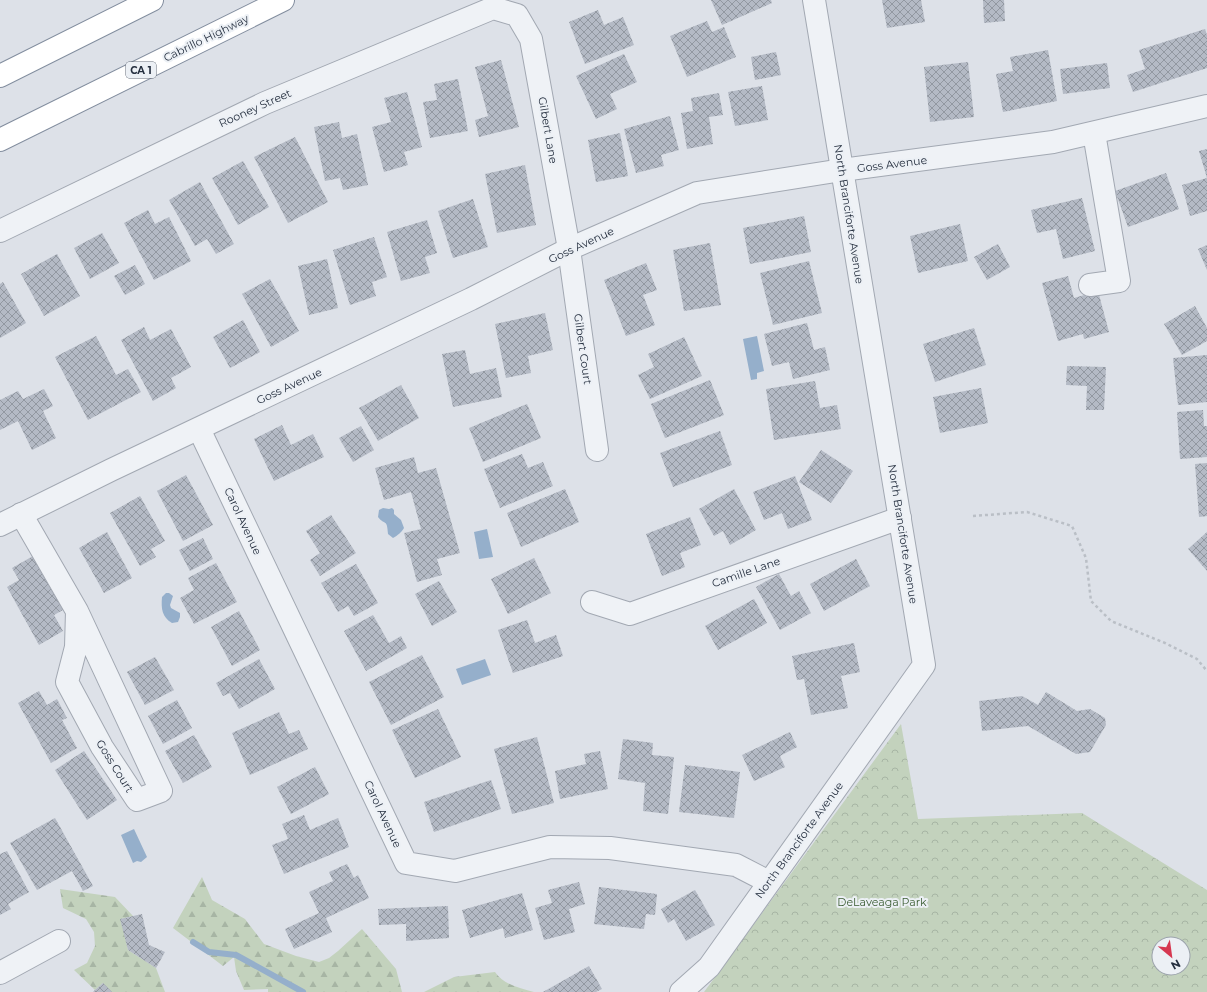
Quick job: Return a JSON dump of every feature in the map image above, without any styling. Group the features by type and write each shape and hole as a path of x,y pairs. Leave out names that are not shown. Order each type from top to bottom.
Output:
{"highway":[{"path":"0,76 152,0"},
{"name":"Cabrillo Highway","path":"0,140 283,0"}],"street":[{"name":"North Branciforte Avenue","path":"681,992 709,967 924,665 814,0"},
{"name":"Rooney Street","path":"0,231 280,97 493,8 517,15"},
{"name":"Gilbert Lane","path":"517,15 531,38 569,249"},
{"name":"Goss Avenue","path":"0,524 464,303 569,249 697,193 842,170 1053,142 1207,106"},
{"path":"1090,285 1119,281 1094,132"},
{"name":"Gilbert Court","path":"569,249 597,450"},
{"name":"Carol Avenue","path":"199,429 406,863 455,871 550,847 610,848 736,865 769,882"},
{"name":"Goss Court","path":"21,514 77,611 161,791 137,800 102,747 67,682 76,647 77,611"},
{"name":"Camille Lane","path":"592,602 630,614 900,518"},
{"path":"0,973 59,941"}],"path":[{"path":"974,516 1027,512 1072,526 1086,558 1091,601 1112,621 1165,643 1197,659 1207,671"}],"green space":[{"name":"DeLaveaga Park","path":"901,724 918,819 1082,813 1207,890 1207,992 704,992"},
{"path":"202,877 212,900 245,919 264,944 296,956 319,962 329,958 362,929 396,969 402,992 268,992 268,989 244,990 236,971 234,957 223,966 173,928"},
{"path":"60,889 115,897 133,916 121,919 128,950 156,968 165,992 112,992 103,983 95,990 74,970 87,963 95,946 94,932 86,919 63,908"},
{"path":"495,972 508,983 534,992 424,992 454,977"}],"water":[{"path":"757,336 764,371 757,373 757,379 751,380 743,339"},
{"path":"383,508 392,508 394,510 394,514 401,520 404,528 393,538 388,534 386,524 378,517 379,510"},
{"path":"487,529 493,557 479,559 474,532"},
{"path":"166,593 173,596 170,605 171,608 180,613 178,622 172,623 164,615 162,597"},
{"path":"485,659 491,675 462,685 456,669"},
{"path":"134,829 147,857 141,862 137,861 133,863 121,835"}],"building":[{"path":"711,0 771,0 772,3 722,25"},
{"path":"882,0 921,0 925,22 887,28"},
{"path":"983,0 1004,0 1005,21 984,23"},
{"path":"598,10 604,25 623,17 634,45 585,64 569,22"},
{"path":"707,21 712,32 724,27 736,57 687,77 670,36"},
{"path":"1205,29 1207,35 1207,68 1133,92 1127,75 1145,69 1139,50"},
{"path":"1048,50 1057,101 1003,112 996,74 1013,71 1010,57"},
{"path":"776,52 781,75 755,80 751,57"},
{"path":"624,54 637,82 610,94 617,109 596,119 576,76"},
{"path":"501,60 519,127 479,137 475,120 488,116 475,67"},
{"path":"968,62 974,117 930,122 924,67"},
{"path":"1107,63 1110,88 1063,94 1060,69"},
{"path":"458,79 468,131 430,138 423,102 437,100 434,84"},
{"path":"762,86 768,120 735,126 728,92"},
{"path":"407,92 422,147 404,152 408,165 384,172 372,127 391,122 384,98"},
{"path":"719,93 723,115 709,117 713,144 687,149 681,113 693,111 691,98"},
{"path":"670,116 679,150 661,155 664,166 636,173 624,129"},
{"path":"339,122 342,138 357,134 368,185 343,190 340,178 325,181 314,127"},
{"path":"620,133 628,176 596,182 588,140"},
{"path":"295,137 328,202 288,223 254,157"},
{"path":"1207,149 1207,178 1199,151"},
{"path":"243,161 269,207 238,225 212,178"},
{"path":"525,165 536,225 497,233 485,174"},
{"path":"1166,173 1179,209 1128,227 1115,191"},
{"path":"1207,178 1207,211 1190,216 1182,185"},
{"path":"200,182 234,244 216,254 207,239 195,246 169,200"},
{"path":"1082,198 1095,251 1063,259 1056,229 1037,233 1031,210"},
{"path":"473,199 488,247 453,258 438,211"},
{"path":"148,210 155,224 169,217 191,261 154,280 124,223"},
{"path":"804,216 811,252 750,264 743,228"},
{"path":"427,220 437,253 425,257 430,273 401,281 387,232"},
{"path":"960,224 968,261 918,273 910,236"},
{"path":"102,233 119,263 90,279 74,248"},
{"path":"374,237 387,277 372,282 376,296 350,305 333,250"},
{"path":"710,243 721,305 684,311 673,250"},
{"path":"998,244 1010,267 987,280 974,257"},
{"path":"1207,245 1207,270 1198,249"},
{"path":"57,254 80,296 44,316 21,274"},
{"path":"327,259 338,308 309,315 298,266"},
{"path":"809,261 822,313 773,325 760,273"},
{"path":"646,263 657,290 643,295 655,325 626,336 604,280"},
{"path":"135,265 145,284 125,295 114,276"},
{"path":"1068,276 1074,298 1098,291 1109,332 1084,339 1083,334 1058,341 1042,283"},
{"path":"270,279 299,331 271,347 242,294"},
{"path":"3,282 26,323 0,338 0,284"},
{"path":"1195,306 1207,328 1207,341 1182,355 1164,324"},
{"path":"545,313 553,350 528,356 531,373 506,378 495,324"},
{"path":"243,320 260,352 230,368 213,337"},
{"path":"807,323 814,350 825,347 830,370 793,379 789,362 772,366 764,334"},
{"path":"144,327 150,340 171,329 191,367 171,378 176,388 153,401 121,340"},
{"path":"974,328 986,365 935,382 923,344"},
{"path":"96,336 116,375 128,369 141,392 88,420 55,357"},
{"path":"684,337 702,376 650,399 638,375 654,367 648,354"},
{"path":"465,350 470,374 496,368 502,397 453,407 442,354"},
{"path":"1207,355 1207,402 1178,405 1173,358"},
{"path":"1067,366 1106,367 1104,410 1086,410 1087,386 1066,385"},
{"path":"710,380 724,415 665,438 651,404"},
{"path":"815,381 820,408 837,405 841,429 774,440 766,389"},
{"path":"401,385 419,418 378,441 359,408"},
{"path":"981,388 988,423 940,433 933,397"},
{"path":"44,389 53,406 43,411 56,438 32,450 18,421 0,430 0,400 18,391 23,399"},
{"path":"527,404 541,438 483,462 469,428"},
{"path":"1203,410 1204,426 1207,426 1207,457 1180,459 1177,412"},
{"path":"282,425 291,445 313,434 324,457 274,481 254,439"},
{"path":"361,426 374,450 353,462 339,438"},
{"path":"720,431 732,465 673,487 660,453"},
{"path":"821,450 853,471 831,503 799,482"},
{"path":"522,454 528,468 543,462 553,486 500,508 484,469"},
{"path":"414,457 418,473 436,468 460,553 437,559 442,575 417,582 404,533 421,529 411,492 384,500 375,468"},
{"path":"1207,463 1207,516 1199,517 1195,464"},
{"path":"186,475 213,525 183,541 157,491"},
{"path":"795,476 812,520 788,529 782,513 764,520 753,492"},
{"path":"565,489 579,522 521,547 507,513"},
{"path":"734,489 756,530 730,545 723,531 714,536 699,509"},
{"path":"140,496 165,541 151,549 156,557 140,566 110,513"},
{"path":"331,515 356,553 320,576 310,560 320,553 306,531"},
{"path":"690,517 701,545 680,553 685,567 662,576 646,534"},
{"path":"107,532 132,578 104,593 79,548"},
{"path":"1207,532 1207,571 1188,549"},
{"path":"203,538 213,559 190,571 179,550"},
{"path":"33,556 63,610 54,615 63,631 39,645 7,587 19,580 12,568"},
{"path":"534,558 551,593 508,614 491,579"},
{"path":"856,559 870,586 824,611 810,584"},
{"path":"216,563 237,602 194,624 180,598 194,590 188,578"},
{"path":"356,564 378,603 354,616 348,606 338,612 321,583"},
{"path":"779,574 791,596 799,591 811,613 780,630 756,587"},
{"path":"439,581 457,612 432,626 415,594"},
{"path":"754,599 767,623 718,650 705,626"},
{"path":"239,611 260,650 232,666 211,627"},
{"path":"373,615 389,643 401,636 407,648 366,671 344,631"},
{"path":"527,620 535,643 556,635 563,656 513,673 498,630"},
{"path":"854,643 860,672 841,676 848,708 811,715 804,679 797,680 792,656"},
{"path":"422,655 444,697 391,725 369,682"},
{"path":"155,657 174,690 145,705 127,672"},
{"path":"259,659 275,689 239,709 230,693 223,696 216,683"},
{"path":"39,691 47,705 57,699 67,718 62,720 77,748 51,763 18,703"},
{"path":"1046,692 1077,711 1090,709 1105,718 1106,725 1090,752 1076,754 1028,726 982,731 979,701 1022,696 1038,705"},
{"path":"177,700 192,728 163,744 148,716"},
{"path":"438,709 461,757 415,778 392,730"},
{"path":"279,712 289,734 299,730 308,749 250,775 232,733"},
{"path":"790,732 797,747 780,756 785,767 754,781 742,755"},
{"path":"194,735 212,767 183,783 165,751"},
{"path":"537,737 554,803 512,814 494,749"},
{"path":"623,739 653,743 652,755 674,757 668,814 643,811 645,783 618,779"},
{"path":"84,751 117,800 87,820 55,770"},
{"path":"600,751 608,789 560,799 555,771 586,764 584,754"},
{"path":"685,765 740,772 734,818 679,812"},
{"path":"315,767 329,794 291,814 277,787"},
{"path":"491,780 501,809 434,832 424,802"},
{"path":"304,815 310,830 338,818 349,847 284,874 272,845 288,839 282,824"},
{"path":"55,818 93,886 83,891 72,871 37,890 10,843"},
{"path":"7,851 29,892 8,904 11,909 0,915 0,854"},
{"path":"347,864 354,878 358,875 369,898 326,918 332,932 294,949 285,929 319,913 309,892 333,881 329,872"},
{"path":"579,882 585,904 569,909 575,932 544,940 535,908 552,903 548,890"},
{"path":"599,887 657,894 655,915 646,914 644,929 594,924"},
{"path":"695,890 715,925 686,941 674,919 668,923 661,909"},
{"path":"522,893 533,930 505,938 503,928 470,938 462,910"},
{"path":"448,906 449,938 406,941 406,924 379,925 378,909"},
{"path":"142,914 149,945 165,952 156,968 128,950 120,919"},
{"path":"589,966 602,989 596,992 543,992"},
{"path":"103,983 112,992 93,992 95,990"}],"waterway":[{"path":"193,942 209,952 236,955 303,992"}]}
